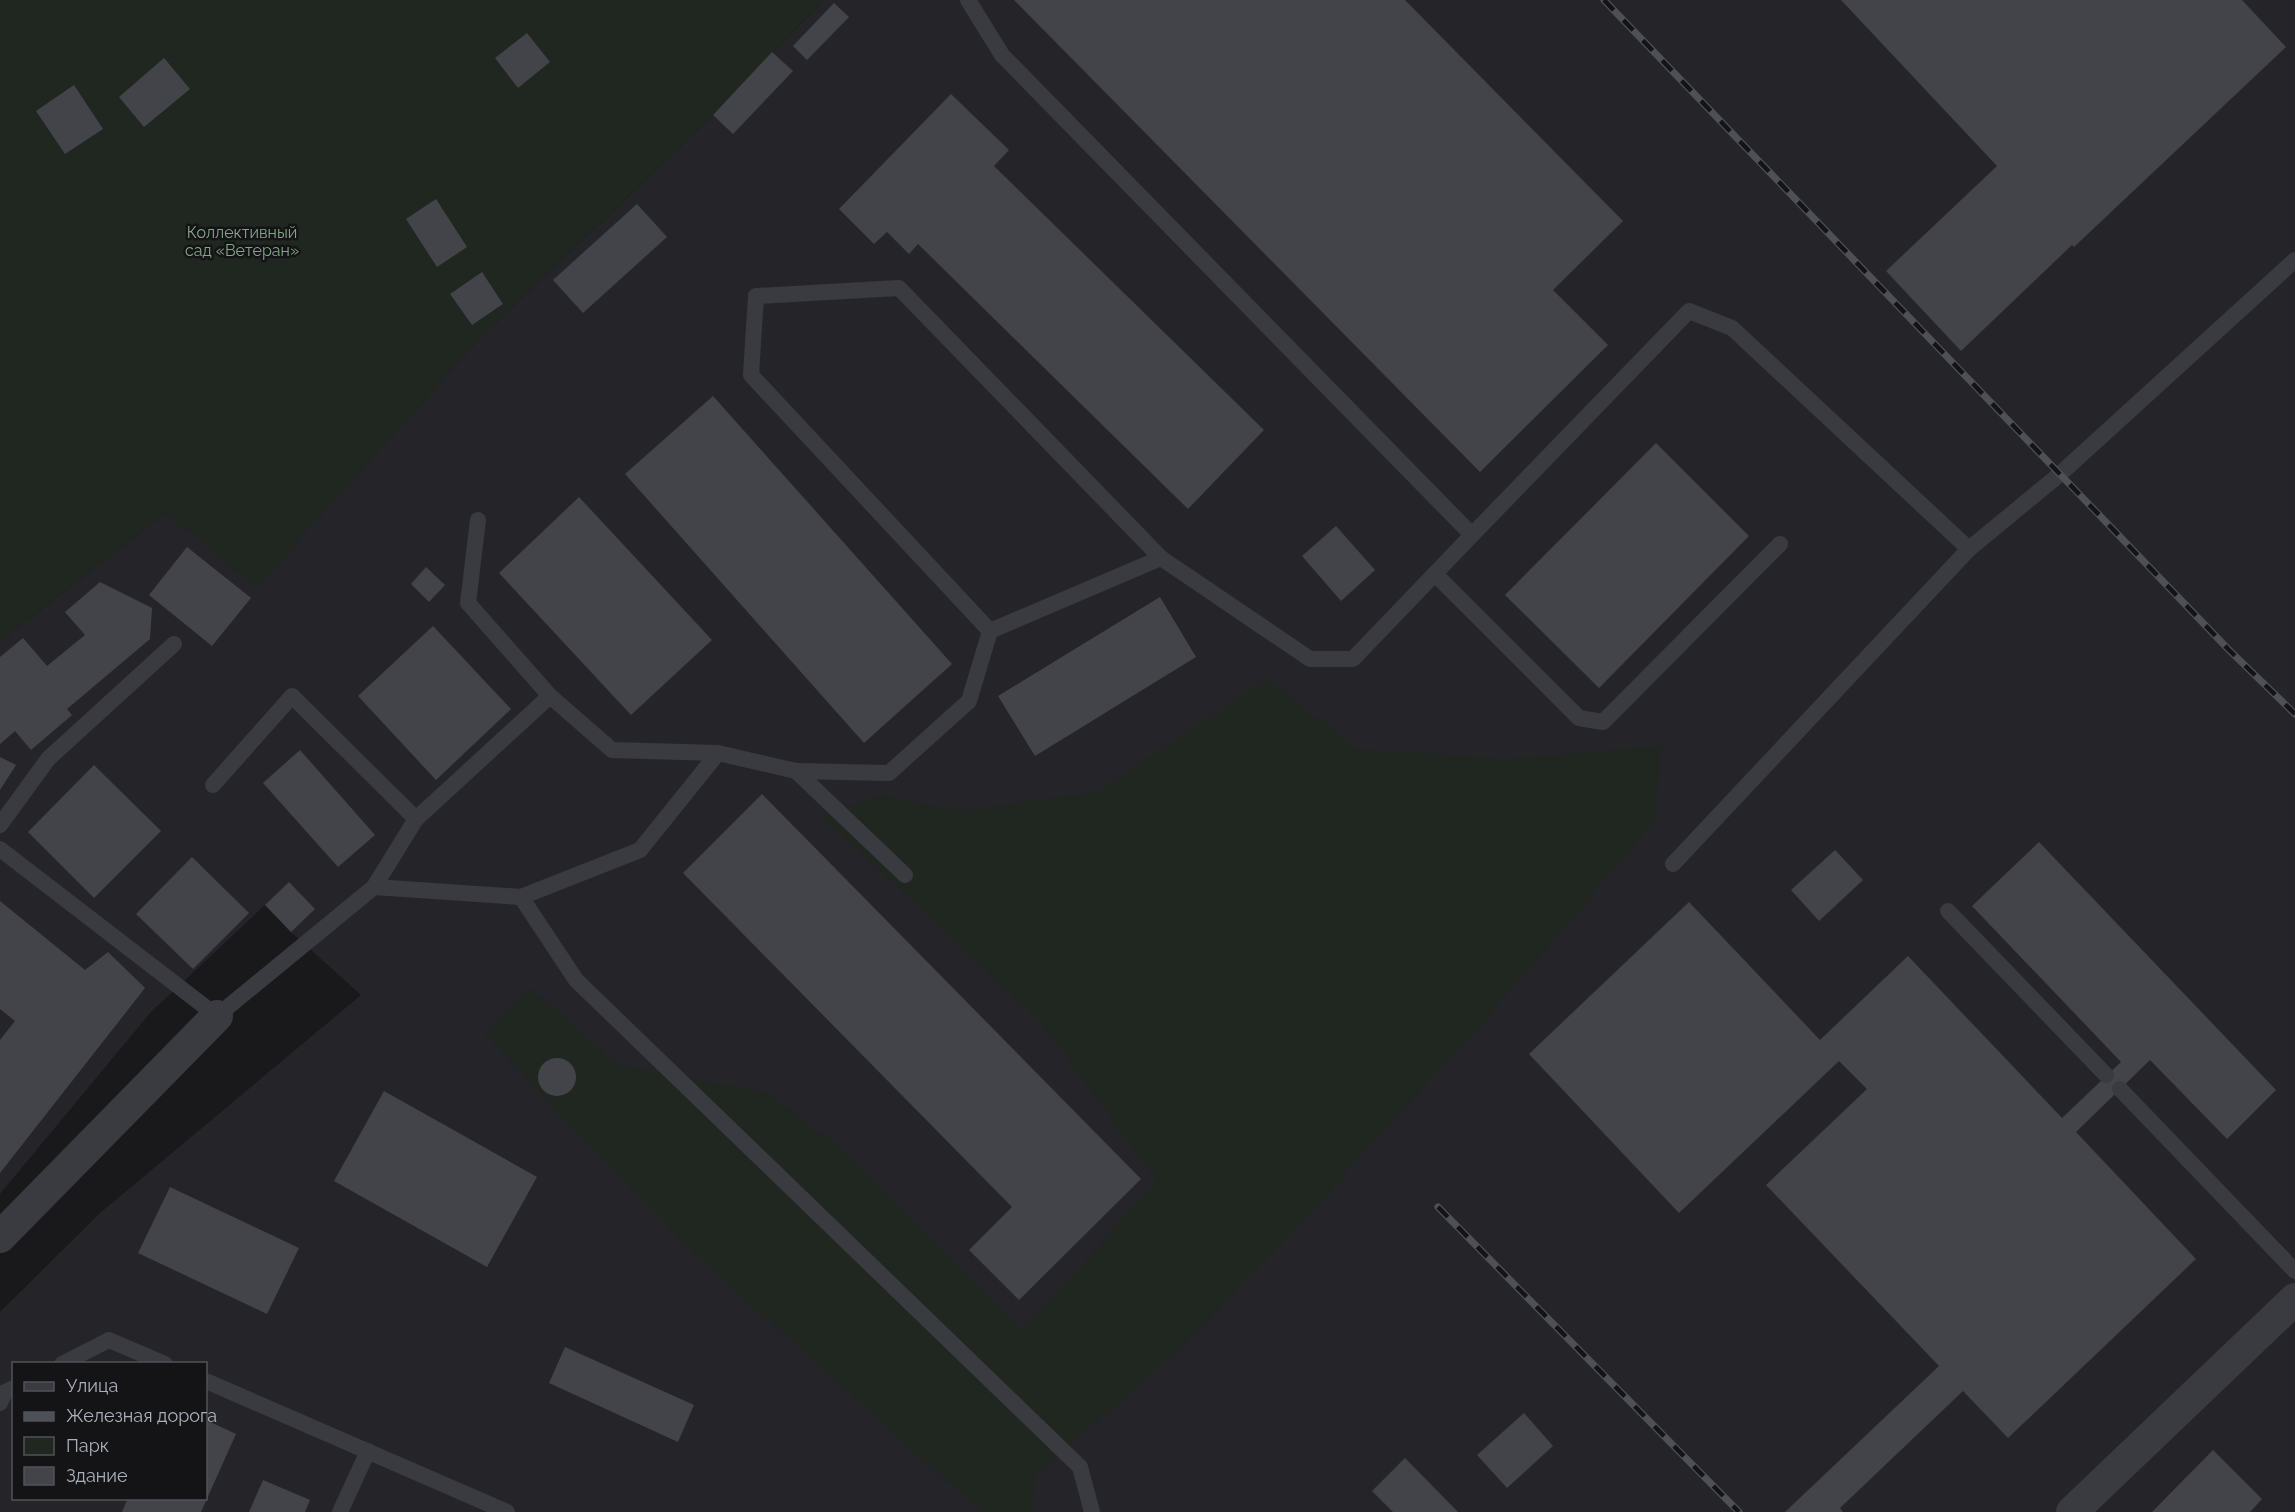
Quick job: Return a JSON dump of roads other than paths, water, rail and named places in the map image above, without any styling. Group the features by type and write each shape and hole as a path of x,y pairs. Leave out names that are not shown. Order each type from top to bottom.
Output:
{"street":[{"path":"0,1237 217,1016"},
{"path":"2072,1512 2295,1299"}],"lane":[{"path":"968,0 1002,55 1472,535"},
{"path":"1673,864 1969,549 2060,474 2295,260"},
{"path":"990,631 751,375 756,296 899,288 1161,558 1310,660 1353,659 1689,311 1732,328 1969,549"},
{"path":"478,520 468,603 550,696 612,750 718,753 796,771 889,773 969,700 990,631 1161,558"},
{"path":"1435,574 1579,718 1603,722 1780,544"},
{"path":"0,825 48,759 174,644"},
{"path":"213,785 292,696 416,819"},
{"path":"0,849 217,1016 374,887 416,819 550,696"},
{"path":"374,887 521,897 640,849 718,753"},
{"path":"796,771 905,876"},
{"path":"521,897 576,980 1080,1467 1092,1512"},
{"path":"1948,911 2106,1075"},
{"path":"2120,1089 2295,1271"},
{"path":"66,1362 110,1340 160,1362"},
{"path":"207,1381 507,1512"},
{"path":"0,1403 5,1392 12,1389"},
{"path":"340,1512 368,1451"}],"railway":[{"path":"1604,0 2229,650 2295,714"},
{"path":"1438,1207 1739,1512"}],"park label":[{"name":"Коллективный сад «Ветеран»","path":"242,241"}]}
